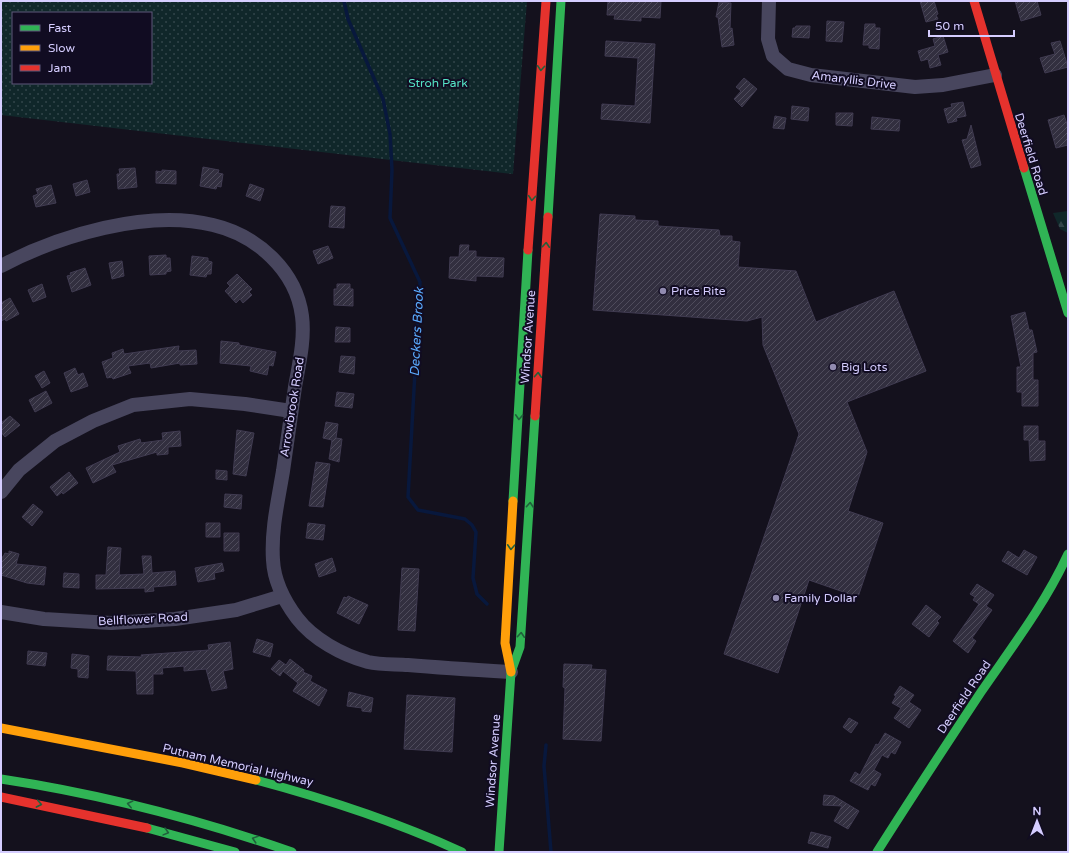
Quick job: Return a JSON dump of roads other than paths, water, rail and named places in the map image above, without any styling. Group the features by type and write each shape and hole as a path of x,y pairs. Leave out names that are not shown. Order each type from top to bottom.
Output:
{"main road":[{"name":"Windsor Avenue","path":"499,852 511,672 505,643 525,309 546,1"},
{"name":"Windsor Avenue","path":"511,672 520,647 561,1"},
{"name":"Deerfield Road","path":"974,1 994,75 1068,313"},
{"path":"543,41 559,42"},
{"path":"525,309 542,313"},
{"name":"Deerfield Road","path":"877,852 952,735 1037,613 1054,585 1068,554"},
{"path":"510,576 525,576"},
{"name":"Putnam Memorial Highway","path":"1,728 216,771 290,788 378,817 462,852"},
{"path":"1,779 77,793 148,809 242,835 292,852"},
{"path":"1,797 129,823 235,852"}],"street":[{"name":"Amaryllis Drive","path":"769,1 768,40 773,56 788,69 811,75 914,86 943,85 994,75"},
{"name":"Arrowbrook Road","path":"1,266 18,257 63,239 103,227 129,223 159,221 200,222 224,227 265,250 283,270 296,295 302,315 302,348 274,528 273,562 282,596 298,619 317,638 342,652 369,662 511,672"},
{"path":"1,492 20,470 55,441 93,421 133,405 190,399 245,404 291,411"},
{"name":"Bellflower Road","path":"1,612 44,619 111,623 175,619 236,610 282,596"}],"waterway":[{"name":"Deckers Brook","path":"344,1 348,19 383,99 390,134 392,170 390,218 420,282 408,497 418,510 465,519 472,525 476,532 473,578 477,594 487,604"},
{"name":"Deckers Brook","path":"546,745 544,766 551,852"}],"place":[{"name":"Price Rite","path":"663,291"},
{"name":"Big Lots","path":"833,367"},
{"name":"Family Dollar","path":"776,598"}],"park label":[{"name":"Stroh Park","path":"438,83"}]}
